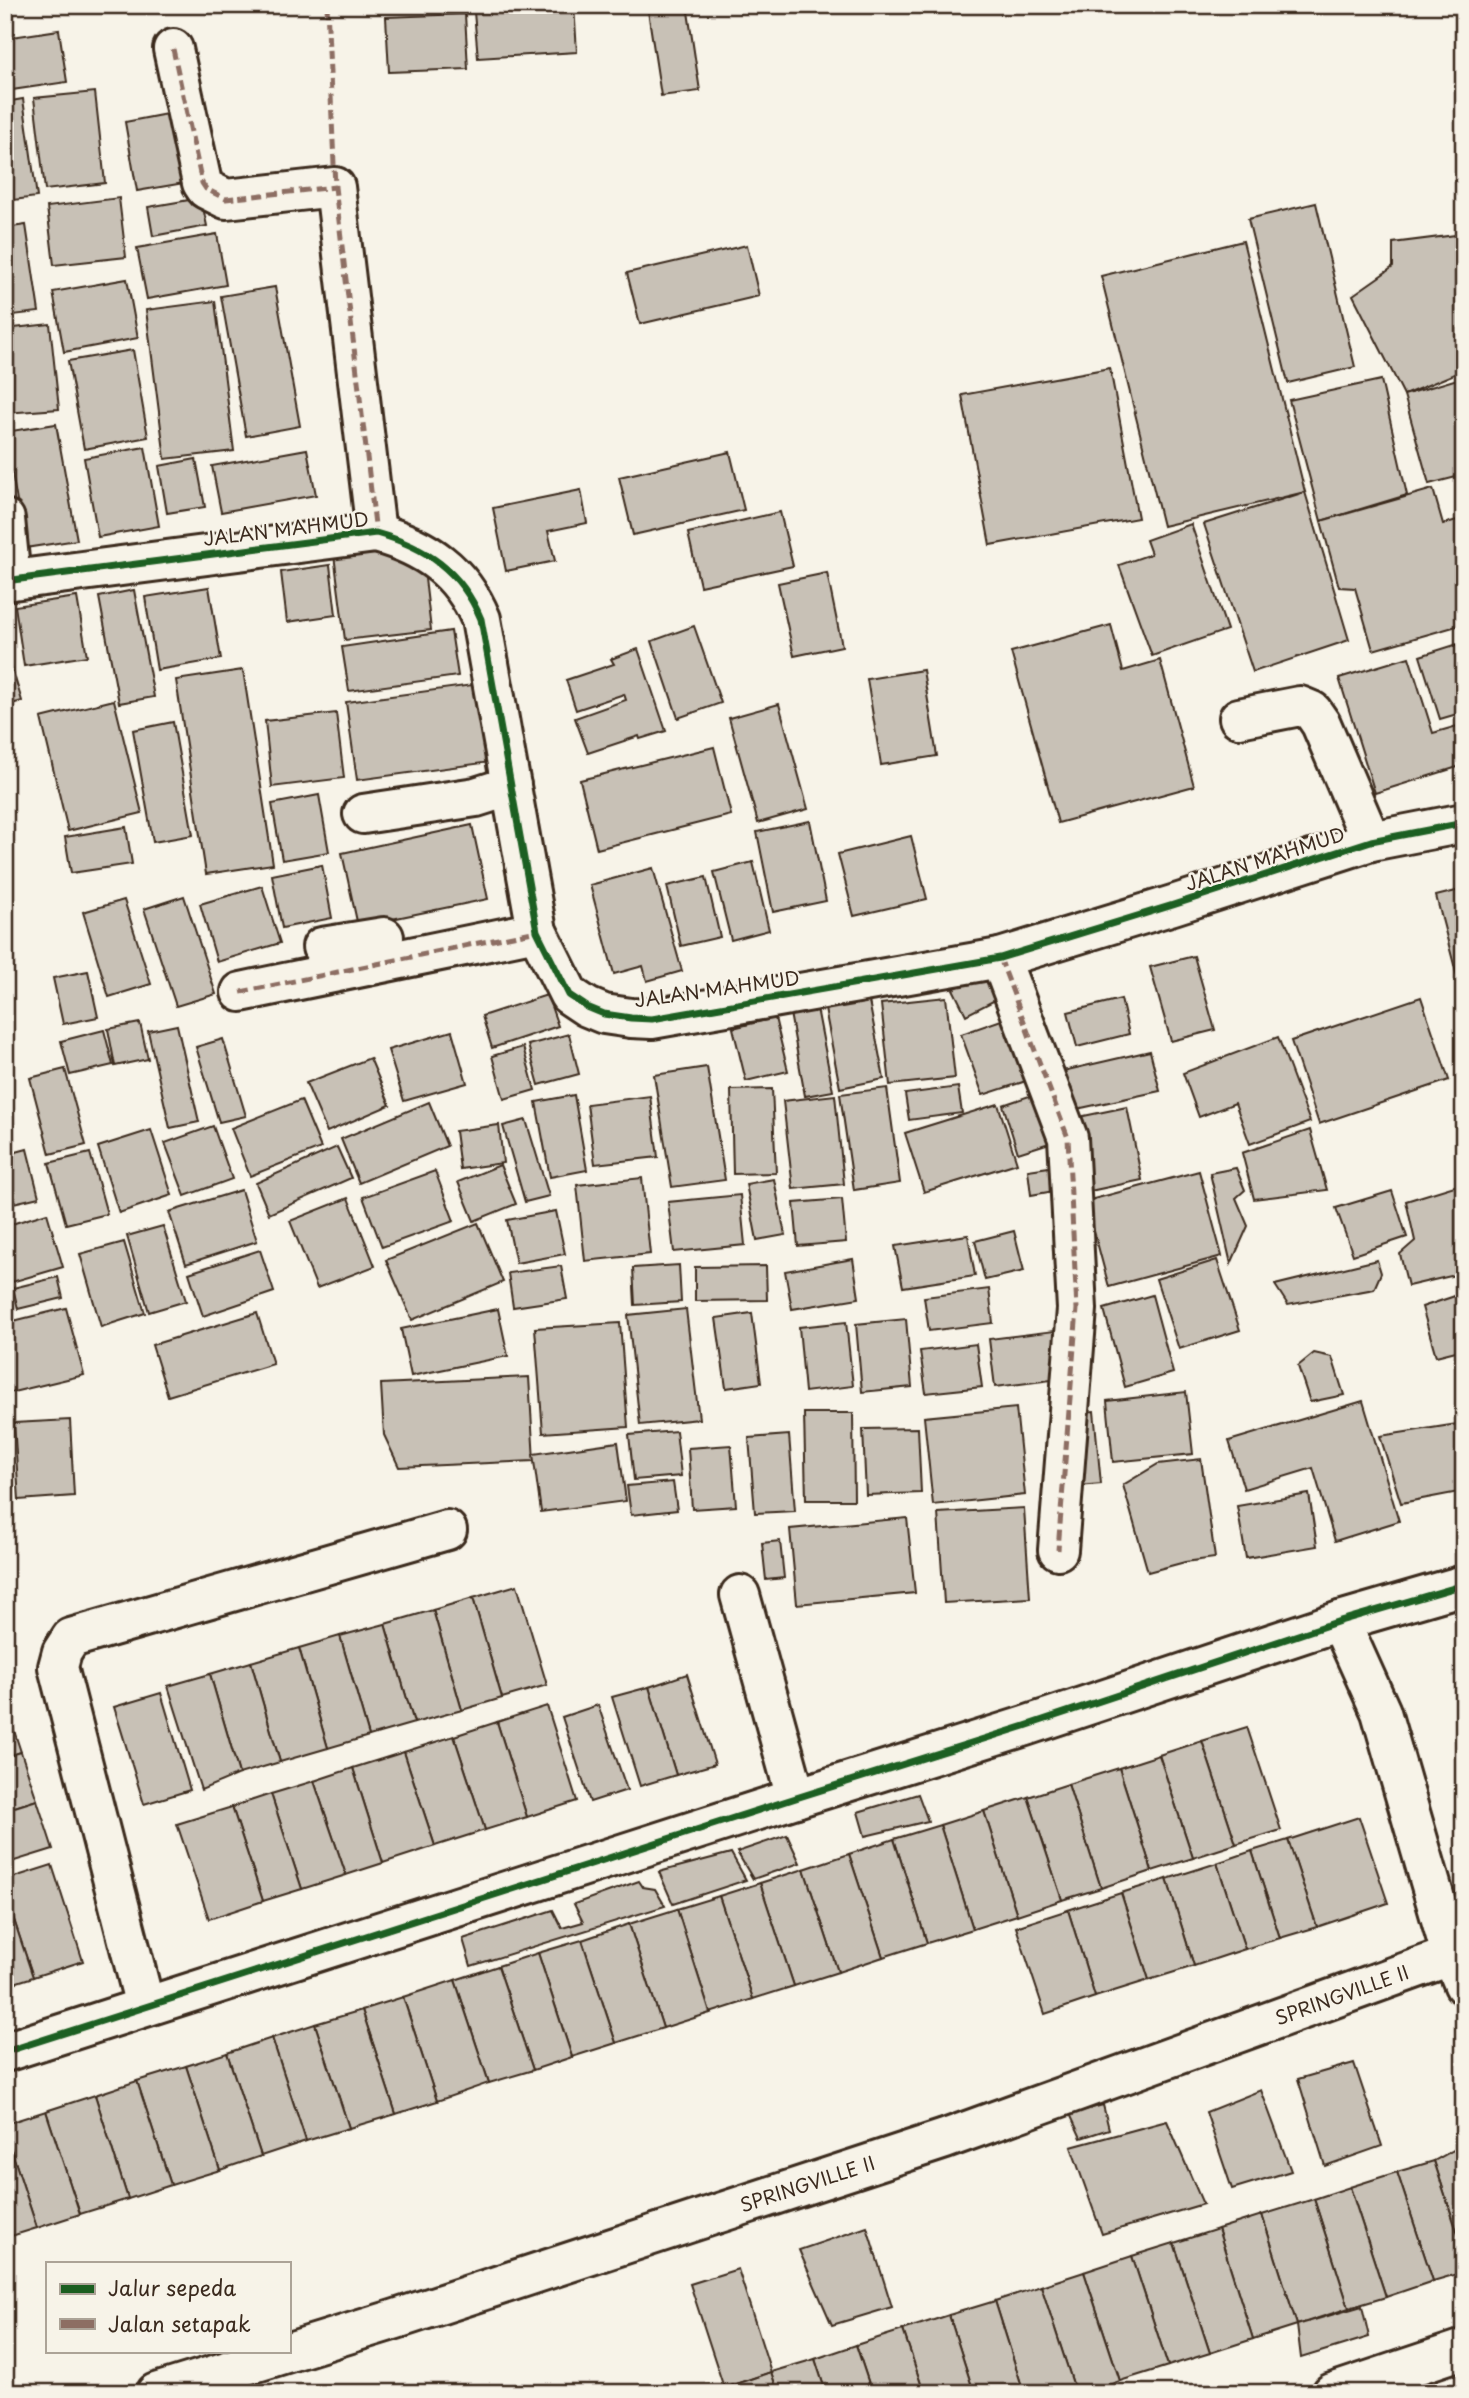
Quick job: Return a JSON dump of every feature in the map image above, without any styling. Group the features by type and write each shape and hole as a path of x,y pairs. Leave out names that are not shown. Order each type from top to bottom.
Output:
{"street":[{"path":"173,49 202,183 206,189 226,199 335,187 376,533"},
{"path":"5,519 8,580"},
{"name":"JALAN MAHMUD","path":"8,580 376,533 415,546 430,555 471,595 481,619 536,921 569,995 595,1010 631,1018 652,1019 1000,958 1371,841 1464,823"},
{"path":"1239,718 1300,706 1312,711 1321,724 1371,841"},
{"path":"363,814 476,797 511,786"},
{"path":"322,947 504,918 536,921"},
{"path":"241,992 536,921"},
{"path":"1000,958 1068,1138 1077,1308 1058,1549"},
{"path":"145,2006 58,1667 62,1652 71,1638 447,1530"},
{"path":"5,2052 1026,1726 1340,1620 1464,1585"},
{"path":"740,1595 796,1798"},
{"path":"1340,1620 1381,1712 1460,1964"},
{"name":"SPRINGVILLE II","path":"290,2352 945,2139 1460,1964"},
{"path":"1332,2393 1464,2349"},
{"name":"SPRINGVILLE II","path":"156,2393 289,2352"}],"building":[{"path":"574,5 577,52 478,58 474,12"},
{"path":"687,5 700,91 661,96 648,11"},
{"path":"465,14 468,69 389,72 386,17"},
{"path":"59,30 67,82 5,91 5,38"},
{"path":"95,92 105,183 45,190 34,98"},
{"path":"23,99 37,197 5,201 5,102"},
{"path":"172,113 184,183 137,191 125,122"},
{"path":"119,198 126,257 54,265 47,207"},
{"path":"201,198 207,226 153,236 148,207"},
{"path":"1316,203 1355,367 1288,383 1248,219"},
{"path":"26,225 39,312 5,316 5,228"},
{"path":"217,234 226,285 147,299 137,248"},
{"path":"1464,234 1464,370 1404,395 1353,295 1393,267 1393,243"},
{"path":"1243,241 1305,492 1163,526 1101,276"},
{"path":"747,245 759,296 640,324 627,273"},
{"path":"127,279 138,338 64,352 53,292"},
{"path":"275,287 300,426 246,436 221,296"},
{"path":"215,301 234,451 165,459 146,310"},
{"path":"50,324 59,409 5,413 5,329"},
{"path":"133,350 148,437 84,449 68,361"},
{"path":"1110,368 1138,518 990,545 962,395"},
{"path":"1464,377 1464,475 1429,484 1404,395"},
{"path":"1381,380 1407,495 1321,521 1289,400"},
{"path":"56,424 77,540 25,548 5,432"},
{"path":"145,447 159,526 98,537 84,458"},
{"path":"307,449 316,495 221,512 212,466"},
{"path":"730,452 744,510 633,535 619,477"},
{"path":"196,459 205,507 167,513 159,466"},
{"path":"1433,489 1443,524 1464,518 1464,624 1373,650 1355,588 1339,587 1321,521"},
{"path":"581,490 587,523 548,531 555,561 506,571 493,508"},
{"path":"1305,492 1349,640 1253,672 1204,524"},
{"path":"780,512 793,566 700,586 688,533"},
{"path":"1191,524 1227,630 1152,656 1119,565 1151,554 1146,540"},
{"path":"422,553 431,630 345,640 334,555"},
{"path":"330,565 336,615 287,622 281,572"},
{"path":"827,573 842,646 794,656 778,583"},
{"path":"209,587 221,659 157,670 145,597"},
{"path":"134,590 154,697 119,703 99,597"},
{"path":"77,597 87,656 24,666 15,606"},
{"path":"1111,625 1123,671 1160,660 1194,786 1058,823 1011,652"},
{"path":"694,626 721,703 678,718 652,641"},
{"path":"451,631 458,676 349,691 342,647"},
{"path":"1464,642 1464,712 1440,719 1420,656"},
{"path":"5,645 22,701 5,706"},
{"path":"638,649 666,731 640,739 639,736 588,753 575,718 626,700 624,694 576,710 566,680 614,664 611,659"},
{"path":"1409,657 1433,733 1464,724 1464,765 1375,793 1339,678"},
{"path":"243,670 273,864 206,874 176,680"},
{"path":"923,670 937,756 881,765 867,679"},
{"path":"487,683 498,761 357,780 346,702"},
{"path":"114,700 142,813 68,831 41,718"},
{"path":"779,704 808,809 758,823 729,718"},
{"path":"336,713 344,778 272,787 265,721"},
{"path":"173,722 193,835 153,842 133,730"},
{"path":"714,747 731,815 597,849 580,780"},
{"path":"319,795 329,852 282,860 272,804"},
{"path":"810,821 826,901 773,912 757,832"},
{"path":"472,825 488,899 358,926 342,853"},
{"path":"126,827 132,864 71,873 65,837"},
{"path":"911,836 927,899 854,916 838,854"},
{"path":"753,862 769,930 731,940 714,872"},
{"path":"322,865 332,918 282,928 272,875"},
{"path":"653,868 682,971 647,981 643,966 614,974 590,885"},
{"path":"706,877 720,937 681,946 667,886"},
{"path":"262,886 280,943 217,962 200,904"},
{"path":"1464,889 1464,978 1458,980 1436,896"},
{"path":"184,896 216,994 176,1006 144,909"},
{"path":"124,900 151,984 109,997 83,912"},
{"path":"1194,956 1215,1030 1171,1041 1150,967"},
{"path":"995,969 1007,994 966,1015 953,989"},
{"path":"88,971 98,1017 63,1024 53,978"},
{"path":"547,995 558,1026 492,1048 482,1016"},
{"path":"946,997 955,1078 890,1085 881,1004"},
{"path":"1421,997 1449,1080 1319,1124 1291,1041"},
{"path":"1121,999 1129,1034 1077,1047 1068,1012"},
{"path":"869,1001 884,1079 840,1088 825,1009"},
{"path":"817,1008 833,1091 805,1096 790,1013"},
{"path":"775,1018 788,1071 746,1081 733,1028"},
{"path":"1007,1018 1029,1080 983,1095 961,1034"},
{"path":"140,1023 148,1059 115,1066 108,1029"},
{"path":"177,1025 199,1122 170,1128 148,1031"},
{"path":"104,1030 113,1065 70,1075 61,1041"},
{"path":"452,1031 467,1083 404,1101 388,1050"},
{"path":"569,1034 579,1074 539,1085 528,1045"},
{"path":"1278,1037 1310,1122 1250,1144 1235,1103 1199,1117 1183,1073"},
{"path":"223,1039 246,1116 219,1122 196,1047"},
{"path":"523,1047 535,1090 504,1099 492,1056"},
{"path":"1150,1051 1160,1091 1072,1110 1063,1071"},
{"path":"370,1058 390,1105 327,1132 306,1083"},
{"path":"707,1067 725,1180 672,1187 654,1075"},
{"path":"65,1069 86,1145 50,1154 30,1078"},
{"path":"958,1087 962,1113 909,1120 905,1094"},
{"path":"887,1088 900,1183 854,1190 840,1094"},
{"path":"772,1089 776,1173 733,1174 731,1090"},
{"path":"1047,1090 1062,1139 1018,1153 1003,1105"},
{"path":"574,1095 587,1170 550,1177 536,1102"},
{"path":"835,1095 844,1184 793,1189 783,1101"},
{"path":"650,1096 658,1157 595,1164 587,1104"},
{"path":"301,1100 321,1148 250,1176 231,1128"},
{"path":"429,1102 447,1146 359,1183 341,1139"},
{"path":"998,1104 1017,1163 924,1192 905,1133"},
{"path":"1127,1107 1142,1180 1090,1191 1074,1118"},
{"path":"526,1120 549,1196 525,1202 503,1126"},
{"path":"499,1125 503,1163 460,1169 455,1131"},
{"path":"213,1126 232,1179 185,1196 165,1143"},
{"path":"151,1130 172,1195 119,1213 98,1147"},
{"path":"1310,1130 1327,1190 1254,1199 1242,1153"},
{"path":"337,1147 351,1178 269,1214 256,1183"},
{"path":"27,1149 39,1197 5,1205 5,1155"},
{"path":"90,1153 107,1214 66,1224 49,1163"},
{"path":"500,1165 516,1204 474,1221 458,1182"},
{"path":"1056,1166 1060,1190 1031,1195 1028,1170"},
{"path":"1236,1168 1245,1190 1236,1198 1248,1226 1231,1264 1210,1173"},
{"path":"435,1171 454,1221 382,1247 363,1197"},
{"path":"1199,1171 1222,1256 1109,1287 1086,1201"},
{"path":"642,1178 650,1254 585,1261 577,1185"},
{"path":"774,1179 785,1235 757,1240 746,1184"},
{"path":"1464,1183 1464,1273 1408,1286 1400,1254 1415,1241 1406,1201"},
{"path":"241,1190 257,1241 186,1264 169,1212"},
{"path":"1392,1191 1407,1237 1353,1255 1336,1208"},
{"path":"740,1195 745,1245 674,1252 668,1202"},
{"path":"348,1198 375,1266 317,1288 290,1221"},
{"path":"842,1199 846,1242 798,1246 794,1203"},
{"path":"556,1211 565,1254 516,1263 507,1220"},
{"path":"47,1213 63,1267 5,1284 5,1226"},
{"path":"478,1223 503,1282 412,1320 386,1260"},
{"path":"163,1226 186,1301 149,1312 127,1236"},
{"path":"1014,1231 1024,1271 985,1280 975,1241"},
{"path":"968,1235 975,1276 903,1287 895,1246"},
{"path":"124,1242 145,1313 101,1327 80,1254"},
{"path":"260,1250 274,1292 203,1316 189,1273"},
{"path":"853,1259 859,1298 792,1309 785,1271"},
{"path":"1217,1260 1240,1330 1179,1349 1156,1279"},
{"path":"1377,1260 1381,1273 1374,1289 1288,1305 1275,1285"},
{"path":"679,1265 681,1302 635,1305 633,1268"},
{"path":"561,1266 567,1299 513,1307 508,1273"},
{"path":"766,1266 767,1300 695,1301 695,1267"},
{"path":"58,1277 63,1298 18,1309 13,1288"},
{"path":"989,1289 993,1323 929,1331 924,1297"},
{"path":"1464,1293 1464,1349 1436,1356 1422,1307"},
{"path":"1152,1295 1173,1373 1125,1387 1104,1309"},
{"path":"66,1308 84,1375 5,1394 5,1323"},
{"path":"498,1309 508,1356 411,1376 401,1329"},
{"path":"686,1309 699,1419 640,1425 628,1315"},
{"path":"257,1313 273,1364 168,1396 152,1345"},
{"path":"752,1313 761,1383 726,1388 716,1318"},
{"path":"906,1319 912,1387 862,1392 856,1324"},
{"path":"846,1322 853,1386 805,1392 799,1327"},
{"path":"620,1323 628,1427 543,1433 535,1328"},
{"path":"1054,1331 1060,1379 995,1387 989,1339"},
{"path":"976,1344 982,1387 926,1393 920,1351"},
{"path":"1314,1353 1332,1357 1344,1395 1310,1402 1298,1366"},
{"path":"529,1377 534,1461 399,1467 384,1435 381,1384"},
{"path":"1186,1392 1193,1454 1113,1462 1107,1401"},
{"path":"1363,1401 1399,1521 1335,1541 1313,1468 1244,1489 1229,1441"},
{"path":"1016,1408 1025,1495 933,1505 924,1417"},
{"path":"1094,1411 1101,1484 1079,1486 1072,1413"},
{"path":"804,1413 853,1413 854,1500 806,1500"},
{"path":"70,1420 74,1496 19,1500 14,1423"},
{"path":"1464,1423 1464,1491 1401,1503 1380,1436"},
{"path":"918,1428 921,1493 866,1495 863,1429"},
{"path":"676,1431 681,1476 634,1480 629,1435"},
{"path":"789,1435 795,1511 755,1513 749,1438"},
{"path":"618,1442 626,1501 541,1512 533,1454"},
{"path":"731,1445 736,1506 692,1509 688,1448"},
{"path":"1201,1459 1215,1558 1185,1562 1148,1572 1123,1485 1158,1464"},
{"path":"673,1482 677,1510 631,1515 627,1486"},
{"path":"1309,1494 1317,1546 1246,1558 1237,1506"},
{"path":"1024,1508 1030,1598 944,1603 938,1513"},
{"path":"907,1518 915,1593 797,1604 790,1529"},
{"path":"780,1541 784,1578 766,1580 762,1543"},
{"path":"517,1585 547,1685 502,1698 473,1598"},
{"path":"473,1598 502,1698 462,1710 433,1610"},
{"path":"433,1610 462,1710 414,1723 385,1624"},
{"path":"385,1624 414,1723 369,1736 340,1636"},
{"path":"340,1636 369,1736 328,1748 299,1648"},
{"path":"299,1648 328,1748 280,1762 251,1662"},
{"path":"251,1662 280,1762 239,1774 210,1674"},
{"path":"210,1674 239,1774 201,1790 168,1686"},
{"path":"687,1674 715,1764 676,1775 649,1687"},
{"path":"649,1687 676,1775 640,1786 612,1697"},
{"path":"161,1693 190,1790 144,1804 114,1707"},
{"path":"5,1703 21,1752 5,1757"},
{"path":"598,1705 627,1790 590,1802 562,1717"},
{"path":"547,1706 577,1801 527,1817 497,1722"},
{"path":"497,1722 527,1817 485,1830 454,1736"},
{"path":"1247,1727 1281,1830 1236,1844 1202,1741"},
{"path":"454,1736 485,1830 435,1846 404,1752"},
{"path":"1202,1741 1236,1844 1193,1858 1159,1755"},
{"path":"21,1752 37,1800 5,1810 5,1757"},
{"path":"404,1752 435,1846 383,1863 353,1768"},
{"path":"1159,1755 1193,1858 1152,1871 1119,1768"},
{"path":"353,1768 383,1863 346,1875 314,1781"},
{"path":"1119,1768 1152,1871 1101,1888 1068,1784"},
{"path":"314,1781 346,1875 302,1889 271,1794"},
{"path":"1068,1784 1101,1888 1062,1900 1028,1797"},
{"path":"271,1794 302,1889 263,1901 232,1807"},
{"path":"918,1794 928,1821 865,1836 858,1812"},
{"path":"1028,1797 1062,1900 1017,1915 984,1811"},
{"path":"37,1800 53,1849 5,1864 5,1810"},
{"path":"232,1807 263,1901 209,1919 177,1824"},
{"path":"984,1811 1017,1915 973,1929 940,1825"},
{"path":"1359,1817 1388,1903 1317,1927 1288,1840"},
{"path":"940,1825 973,1929 927,1943 894,1839"},
{"path":"787,1835 800,1863 753,1879 737,1852"},
{"path":"894,1839 927,1943 883,1957 849,1854"},
{"path":"1288,1840 1317,1927 1280,1938 1252,1851"},
{"path":"1252,1851 1280,1938 1245,1949 1217,1863"},
{"path":"731,1853 746,1880 673,1904 659,1872"},
{"path":"849,1854 883,1957 838,1972 804,1869"},
{"path":"1217,1863 1245,1949 1194,1966 1167,1879"},
{"path":"52,1865 83,1961 33,1977 5,1893 5,1880"},
{"path":"804,1869 838,1972 794,1986 760,1883"},
{"path":"1167,1879 1194,1966 1149,1980 1121,1893"},
{"path":"639,1881 643,1887 655,1889 665,1906 471,1966 463,1939 553,1910 562,1928 583,1922 574,1904"},
{"path":"760,1883 794,1986 753,1999 719,1896"},
{"path":"5,1893 33,1977 5,1986"},
{"path":"1121,1893 1149,1980 1095,1997 1068,1910"},
{"path":"719,1896 753,1999 710,2013 677,1909"},
{"path":"677,1909 710,2013 663,2028 629,1924"},
{"path":"1068,1910 1095,1997 1045,2014 1016,1927"},
{"path":"629,1924 663,2028 616,2043 582,1940"},
{"path":"582,1940 616,2043 572,2057 538,1953"},
{"path":"538,1953 572,2057 533,2070 498,1966"},
{"path":"498,1966 533,2070 489,2083 455,1980"},
{"path":"455,1980 489,2083 437,2101 403,1997"},
{"path":"403,1997 437,2101 396,2114 362,2010"},
{"path":"362,2010 396,2114 349,2128 315,2024"},
{"path":"315,2024 349,2128 306,2141 272,2038"},
{"path":"272,2038 306,2141 261,2156 227,2053"},
{"path":"227,2053 261,2156 220,2170 186,2066"},
{"path":"1354,2063 1382,2146 1325,2166 1298,2079"},
{"path":"186,2066 220,2170 171,2185 137,2081"},
{"path":"137,2081 171,2185 128,2199 95,2095"},
{"path":"1261,2090 1291,2171 1232,2189 1206,2112"},
{"path":"95,2095 128,2199 80,2214 46,2111"},
{"path":"1103,2105 1109,2129 1081,2138 1070,2114"},
{"path":"46,2111 80,2214 37,2228 5,2124"},
{"path":"1167,2121 1203,2204 1102,2234 1071,2147"},
{"path":"5,2131 37,2228 5,2238"},
{"path":"1459,2147 1464,2167 1464,2253 1434,2161"},
{"path":"1434,2161 1464,2253 1464,2272 1433,2281 1397,2172"},
{"path":"1397,2172 1433,2281 1386,2297 1350,2187"},
{"path":"1350,2187 1386,2297 1349,2308 1314,2199"},
{"path":"1314,2199 1349,2308 1297,2325 1262,2215"},
{"path":"1262,2215 1297,2325 1253,2339 1218,2229"},
{"path":"867,2227 892,2307 832,2325 799,2250"},
{"path":"1218,2229 1253,2339 1210,2353 1174,2243"},
{"path":"1174,2243 1210,2353 1168,2366 1132,2256"},
{"path":"1132,2256 1168,2366 1120,2381 1084,2272"},
{"path":"738,2269 771,2372 724,2388 690,2284"},
{"path":"1084,2272 1120,2381 1086,2393 1076,2393 1041,2286"},
{"path":"1041,2286 1076,2393 1024,2393 995,2301"},
{"path":"995,2301 1024,2393 974,2393 949,2315"},
{"path":"1362,2306 1369,2337 1301,2358 1297,2325"},
{"path":"949,2315 974,2393 924,2393 903,2330"},
{"path":"903,2330 924,2393 872,2393 856,2345"},
{"path":"856,2345 872,2393 826,2393 815,2359"},
{"path":"815,2359 826,2393 778,2393 771,2372"},
{"path":"771,2372 778,2393 725,2393 724,2388"},
{"path":"1464,2384 1464,2393 1435,2393"}],"marked path":[{"path":"327,5 335,187 376,533"},
{"path":"173,49 202,183 206,189 226,199 335,187"},
{"path":"5,519 11,580"},
{"path":"241,992 537,931"},
{"path":"1000,958 1068,1138 1077,1309 1058,1550"}],"cycle path":[{"path":"5,581 376,533 411,546 440,563 463,587 481,619 537,931 569,995 604,1014 652,1019 1000,958 1371,841 1464,823"},
{"path":"5,2052 1025,1726 1340,1621 1464,1585"}]}
